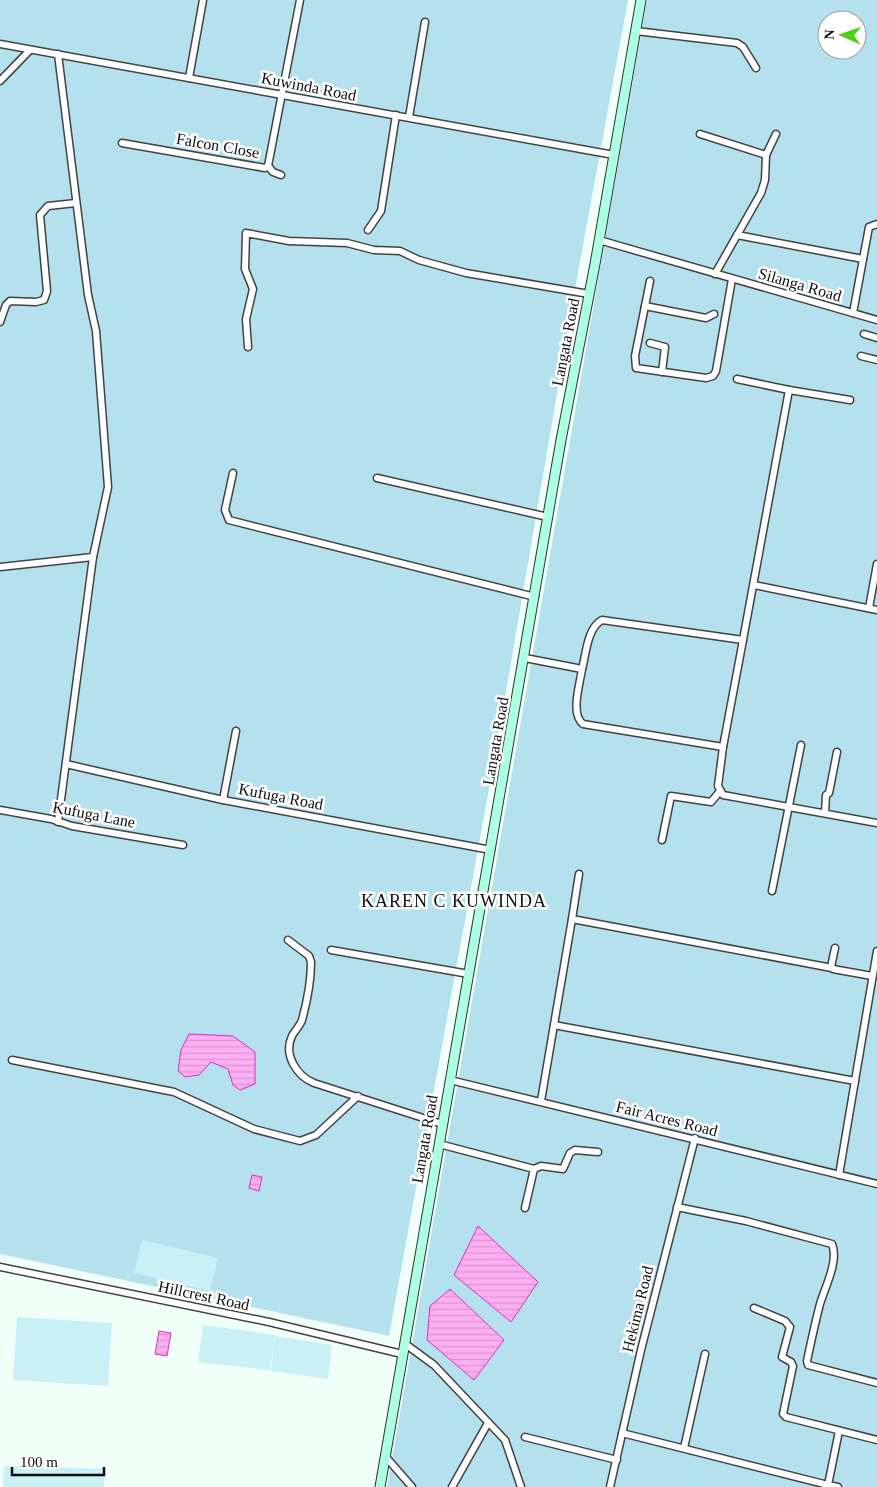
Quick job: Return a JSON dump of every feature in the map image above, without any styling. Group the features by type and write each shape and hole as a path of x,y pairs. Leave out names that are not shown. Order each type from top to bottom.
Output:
{"main road":[{"name":"Langata Road","path":"380,1487 438,1144 492,850 548,517 641,0"}],"street":[{"path":"189,78 203,0"},
{"name":"Falcon Close","path":"122,143 265,168 268,166 300,0"},
{"path":"408,117 425,22"},
{"path":"636,31 737,43 743,47 756,68"},
{"name":"Kuwinda Road","path":"0,44 614,155"},
{"path":"0,81 30,50"},
{"path":"58,54 88,295 96,331 108,487 93,556 58,822"},
{"path":"368,230 381,211 396,116"},
{"path":"700,134 766,154"},
{"path":"715,274 761,194 765,180 766,154 776,134"},
{"path":"268,166 273,172 281,175"},
{"path":"0,322 6,305 10,301 36,302 44,300 47,291 40,215 48,206 76,203"},
{"path":"853,313 869,227 877,224"},
{"path":"248,347 246,319 253,288 245,269 246,233 289,241 347,244 374,250 400,250 419,260 466,273 589,294"},
{"path":"737,235 863,259"},
{"name":"Silanga Road","path":"599,240 877,320"},
{"path":"650,281 634,362 636,368 706,378 714,374 732,279"},
{"path":"645,306 706,318 714,314"},
{"path":"864,334 877,338"},
{"path":"650,343 665,347 662,372"},
{"path":"861,356 877,360"},
{"path":"737,379 850,400"},
{"path":"662,840 671,796 712,802 720,791 723,747 789,390"},
{"path":"233,473 225,510 230,520 535,597"},
{"path":"377,478 548,517"},
{"path":"0,567 93,556"},
{"path":"869,608 877,564"},
{"path":"754,585 877,610"},
{"path":"723,747 582,724 578,720 576,712 582,669 591,635 596,624 602,620 743,640"},
{"path":"525,658 582,669"},
{"path":"223,800 236,731"},
{"path":"772,891 800,745"},
{"path":"825,814 826,795 829,793 837,752"},
{"name":"Kufuga Road","path":"66,764 223,800 492,850"},
{"path":"720,791 726,796 877,823"},
{"name":"Kufuga Lane","path":"0,810 72,826 184,845"},
{"path":"542,1101 579,874"},
{"path":"572,919 872,976"},
{"path":"288,940 309,956 311,962 303,1018 291,1038 291,1055 296,1070 310,1081 442,1124"},
{"path":"832,968 835,948"},
{"path":"331,950 469,974"},
{"path":"839,1175 877,951"},
{"path":"554,1025 855,1081"},
{"path":"12,1060 174,1092 254,1129 300,1141 316,1135 358,1096"},
{"name":"Fair Acres Road","path":"450,1080 695,1138 877,1184"},
{"name":"Hekima Road","path":"610,1487 695,1138"},
{"path":"438,1144 534,1169 541,1166 565,1168 570,1153 575,1150 598,1152"},
{"path":"525,1208 534,1169"},
{"path":"677,1207 746,1221 832,1244 833,1256 829,1278 816,1317 806,1361 808,1365 877,1383"},
{"name":"Hillcrest Road","path":"0,1267 269,1322 402,1354"},
{"path":"754,1308 779,1318 790,1327 782,1357 791,1362 793,1366 783,1414 786,1417 877,1440"},
{"path":"404,1343 434,1364 504,1440 521,1487"},
{"path":"684,1448 705,1354"},
{"path":"452,1487 488,1423"},
{"path":"828,1486 839,1431"},
{"path":"622,1434 838,1487"},
{"path":"525,1437 617,1460"},
{"path":"385,1456 412,1487"}],"shaded area":[{"path":"0,0 628,0 572,306 495,756 389,1336 0,1254"},
{"path":"647,0 877,0 877,1487 387,1487"},
{"path":"189,1034 233,1036 255,1052 255,1084 240,1090 233,1085 228,1069 211,1062 199,1075 185,1077 178,1071 181,1050"},
{"path":"252,1175 262,1177 259,1191 249,1188"},
{"path":"478,1226 538,1282 511,1322 454,1275"},
{"path":"142,1240 218,1258 210,1291 134,1273"},
{"path":"450,1289 504,1340 474,1380 427,1340 430,1306"},
{"path":"17,1317 112,1323 108,1386 13,1380"},
{"path":"203,1325 275,1335 270,1370 198,1362"},
{"path":"159,1331 171,1333 167,1356 155,1354"},
{"path":"275,1336 332,1345 328,1379 271,1371"},
{"path":"4,1466 105,1469 104,1487 3,1487"}],"district":[{"name":"KAREN C KUWINDA","path":"454,901"}]}
